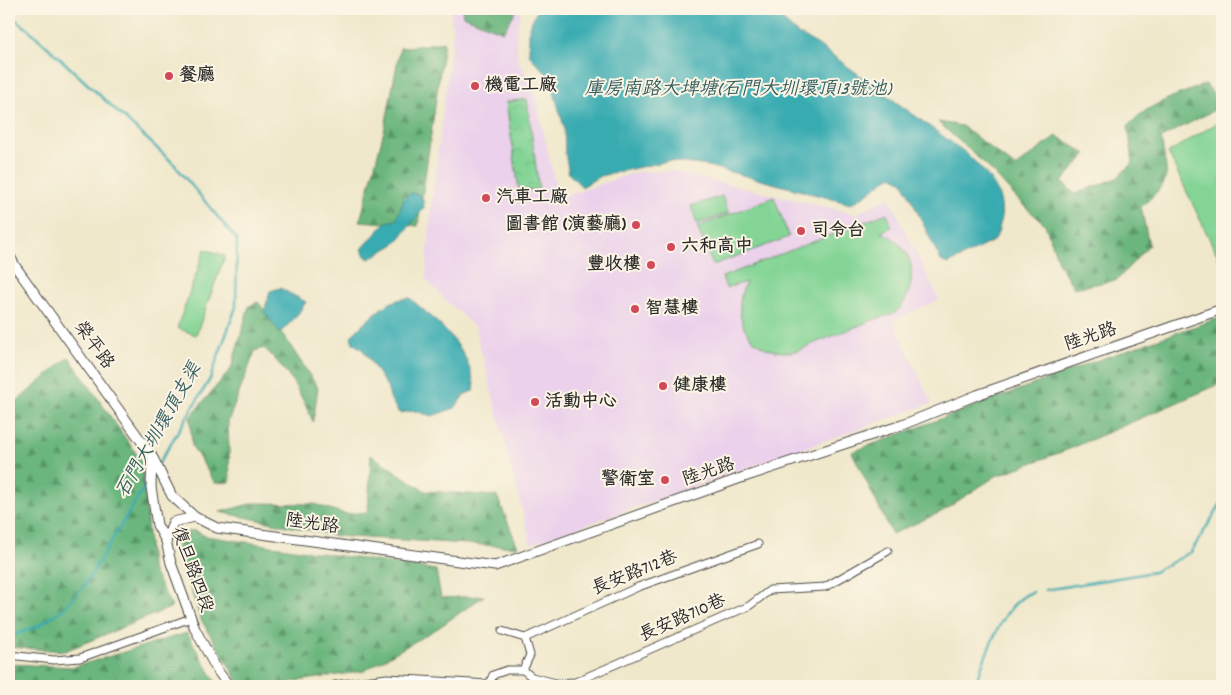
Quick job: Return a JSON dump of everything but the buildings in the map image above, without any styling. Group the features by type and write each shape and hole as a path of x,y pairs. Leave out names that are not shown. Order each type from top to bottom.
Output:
{"street":[{"name":"榮平路","path":"9,254 15,266 152,456 172,496 195,517"},
{"name":"陸光路","path":"195,517 217,528 495,566 750,476 902,425 977,395 1222,309"},
{"name":"復旦路四段","path":"152,456 151,487 158,525 166,541 171,563 191,618 217,670 229,686"},
{"path":"166,541 173,522 195,517"},
{"name":"長安路712巷","path":"525,638 638,587 758,544"},
{"name":"長安路710巷","path":"524,670 532,677 556,683 575,682 749,606 770,590 825,587 888,551"},
{"path":"9,655 54,660 80,658 191,618"},
{"path":"489,684 493,675 508,670 524,670 530,655 525,638 502,631"},
{"path":"335,686 387,679 505,686"}],"shaded area":[{"name":"六和高中","path":"451,9 521,9 516,36 518,61 533,86 556,187 566,196 636,172 672,171 855,214 889,197 939,300 893,321 932,403 531,544 475,327 441,296 426,279 431,206 453,32"}],"green space":[{"path":"462,9 517,9 503,32 463,16"},
{"path":"444,42 418,226 360,221 385,127 400,48"},
{"path":"1206,84 1222,106 1161,138 1166,177 1159,190 1141,207 1149,245 1117,280 1074,288 1059,264 1045,224 1024,206 986,165 938,122 962,126 1015,167 1057,136 1086,154 1062,182 1075,194 1117,178 1133,162 1128,126 1136,118 1164,100"},
{"path":"527,99 539,189 519,191 506,102"},
{"path":"1222,120 1222,265 1168,153"},
{"path":"722,196 729,213 697,224 691,206"},
{"path":"774,197 789,237 713,265 697,227"},
{"path":"887,213 892,227 881,232 892,238 902,247 910,261 911,268 909,291 906,299 897,311 793,352 775,351 763,347 753,340 741,320 741,295 746,282 726,288 722,277"},
{"path":"205,249 225,256 196,335 177,328"},
{"path":"258,302 286,339 318,388 313,422 304,401 280,364 264,348 255,351 228,422 230,482 215,483 192,446 190,417 231,369 249,306"},
{"path":"1222,317 1222,383 1072,448 996,476 941,512 892,534 852,452 1112,355"},
{"path":"69,357 142,462 151,568 172,607 65,651 9,647 9,408"},
{"path":"371,455 425,491 497,496 518,547 336,536 220,512 254,503 314,504 345,514 368,512"},
{"path":"195,530 205,536 436,570 441,598 484,596 438,628 364,671 284,683 279,686 241,686 200,618 176,544 184,533"},
{"path":"187,633 218,686 9,686 9,664 74,667"}],"water":[{"name":"庫房南路大埤塘(石門大圳環頂13號池)","path":"538,9 770,9 798,34 817,44 966,153 985,172 1001,202 1000,226 995,240 948,264 941,261 903,182 892,176 851,204 708,166 668,161 600,176 582,187 569,174 565,153 564,127 553,89 545,72 529,55 529,27"},
{"path":"410,193 419,194 423,200 424,208 395,244 369,259 365,256 362,249 386,222 396,220 404,199"},
{"path":"280,288 306,302 296,317 280,333 264,312 270,291"},
{"path":"410,298 443,328 460,348 472,374 475,390 464,395 455,408 432,416 414,411 399,413 391,400 387,387 364,351 353,343 351,336 385,306 401,299"}],"waterway":[{"name":"石門大圳環頂支渠","path":"9,15 28,29 173,163 237,240 236,307 210,379 159,463"},
{"name":"石門大圳環頂支渠","path":"9,637 38,626 63,609 84,586 148,481"},
{"path":"1045,590 1154,572 1191,552 1222,502"},
{"path":"974,686 1003,619 1012,607 1022,598 1033,592"}],"place":[{"name":"餐廳","path":"169,76"},
{"name":"機電工廠","path":"475,86"},
{"name":"汽車工廠","path":"486,198"},
{"name":"圖書館 (演藝廳)","path":"636,225"},
{"name":"司令台","path":"801,231"},
{"name":"六和高中","path":"671,247"},
{"name":"豐收樓","path":"651,265"},
{"name":"智慧樓","path":"635,309"},
{"name":"健康樓","path":"663,386"},
{"name":"活動中心","path":"535,402"},
{"name":"警衛室","path":"665,480"}]}
